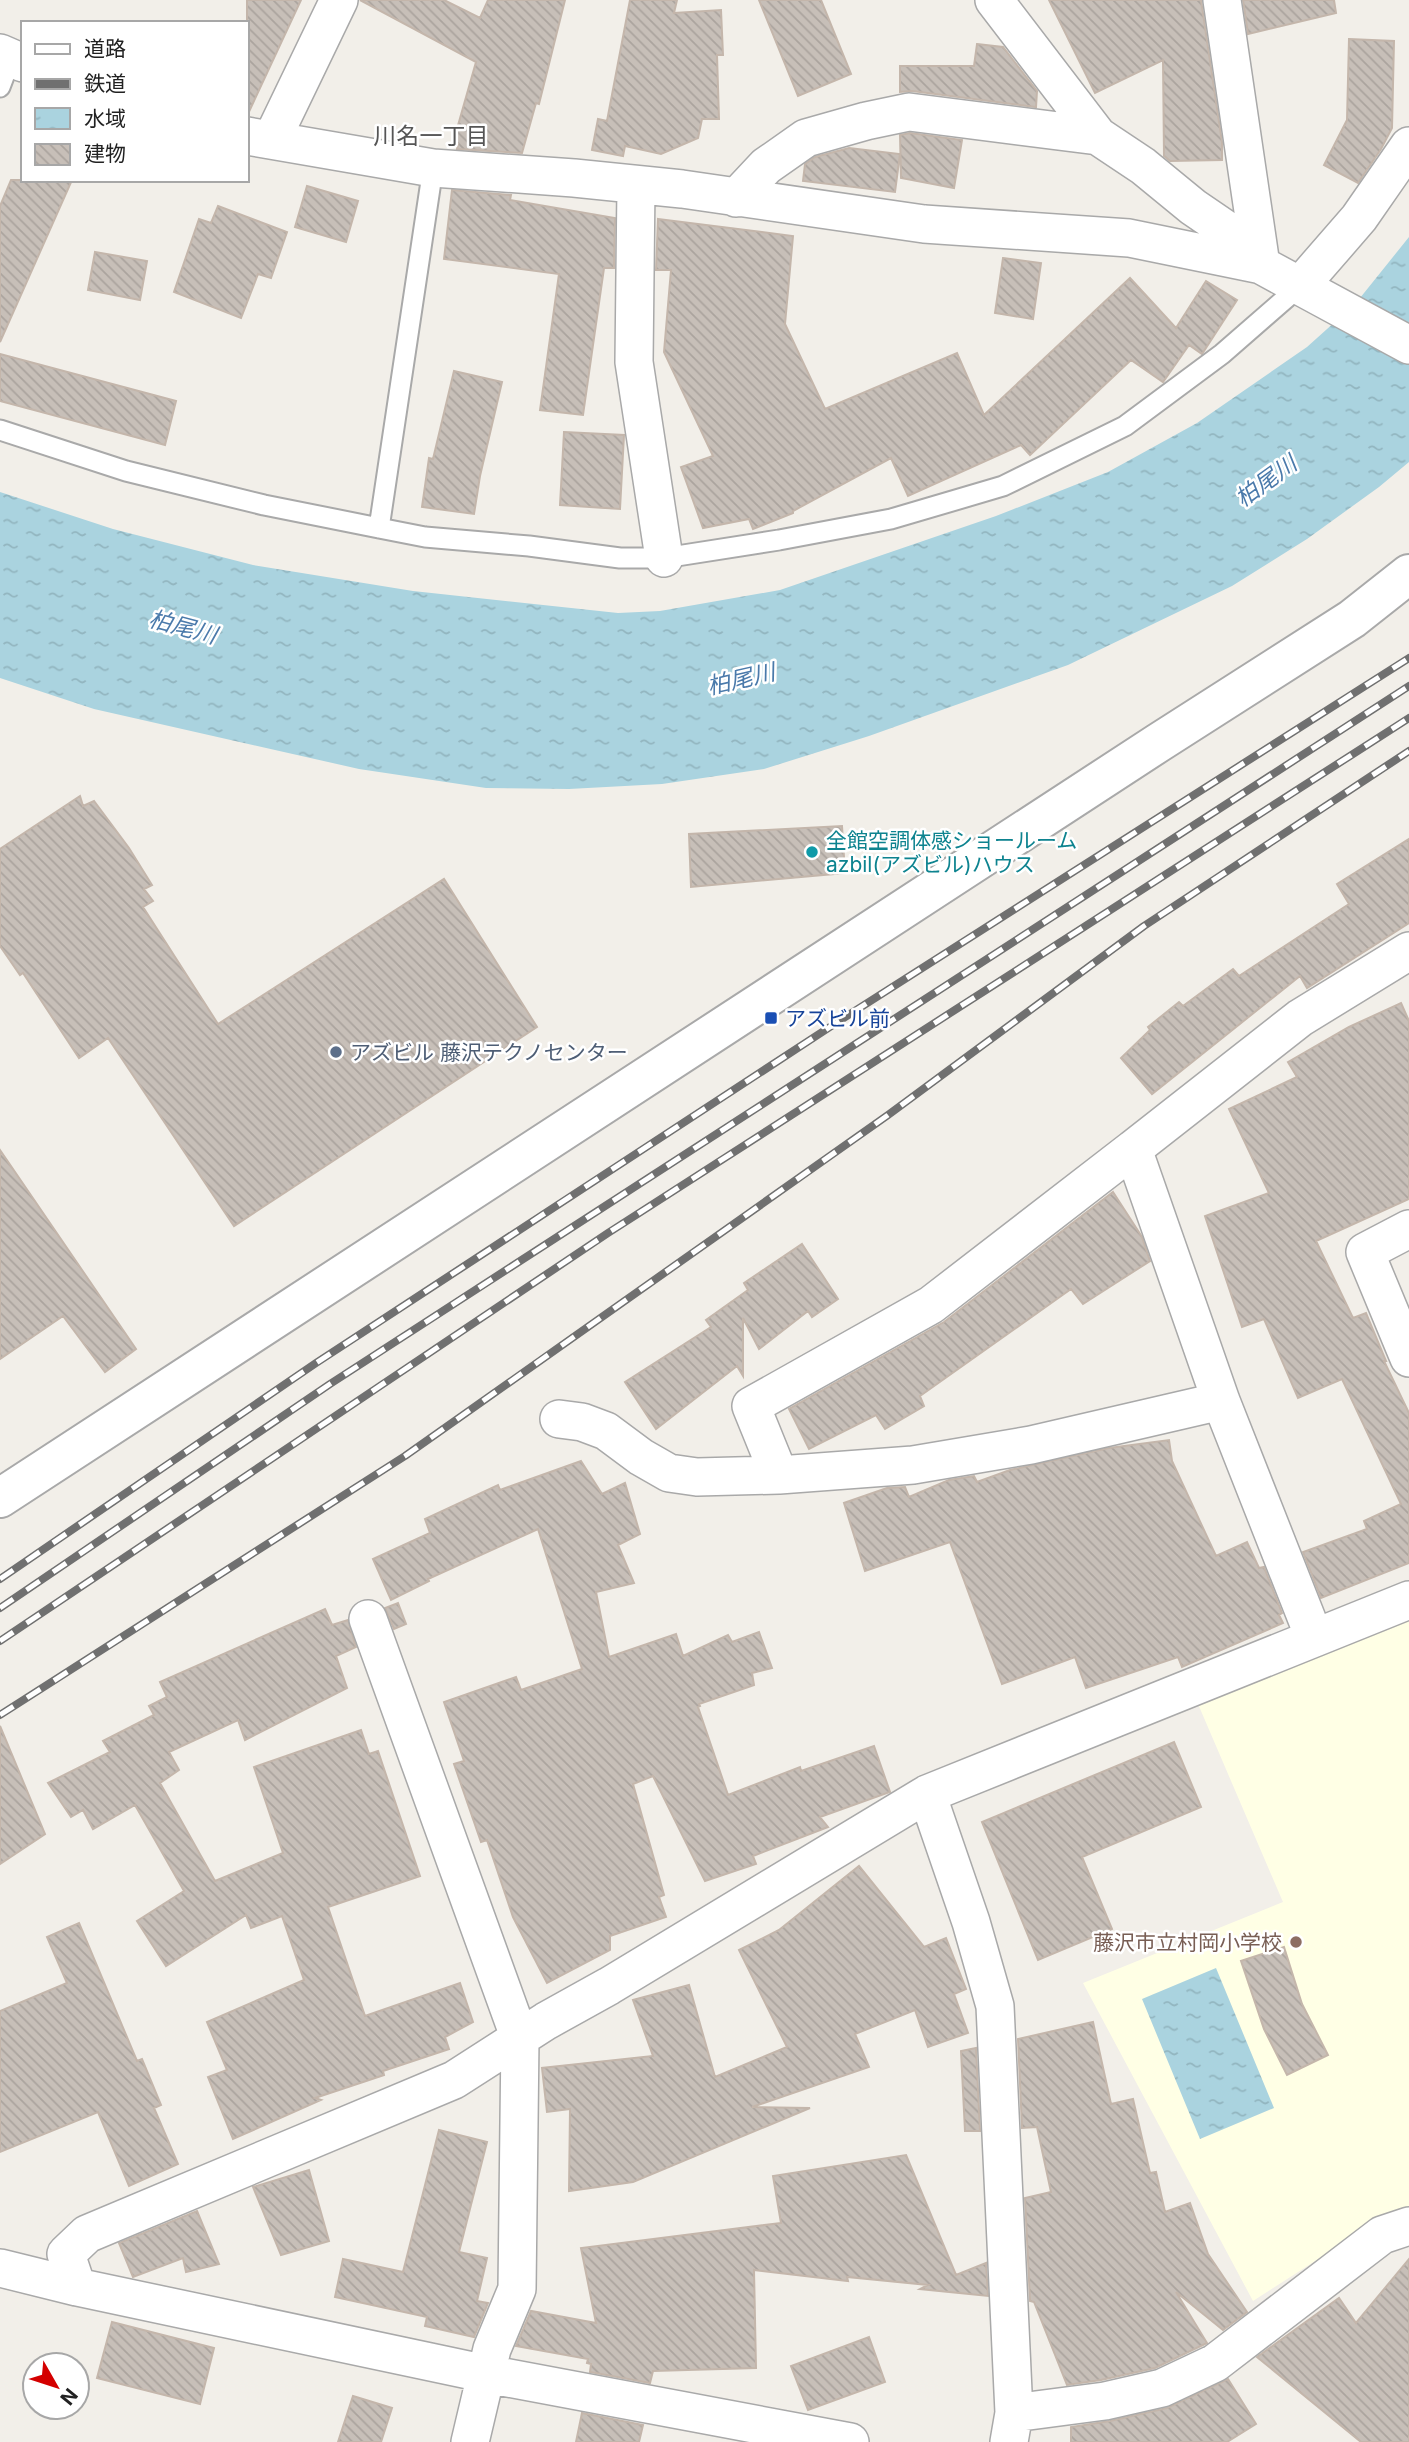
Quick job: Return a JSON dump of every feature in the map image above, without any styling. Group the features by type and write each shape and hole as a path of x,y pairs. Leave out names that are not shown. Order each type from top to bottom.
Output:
{"street":[{"path":"339,0 259,137 433,168 636,185 924,224 1129,238 1260,258"},
{"path":"994,0 1098,136 1143,166 1193,207 1303,288 1409,345"},
{"path":"1222,0 1260,258"},
{"path":"736,198 766,166 806,138 909,112 1098,136"},
{"path":"1303,288 1359,218 1409,146"},
{"path":"636,185 634,362 664,558"},
{"path":"0,1498 1352,619 1409,574"},
{"path":"779,1475 751,1406 931,1305 1300,1018 1409,951"},
{"path":"1133,1149 1221,1401 1314,1637"},
{"path":"1409,1229 1364,1252 1409,1358"},
{"path":"559,1419 582,1422 606,1431 641,1457 669,1473 697,1477 779,1475 913,1465 1031,1445 1221,1401"},
{"path":"76,2287 66,2254 87,2234 454,2080 546,2021 609,1986 927,1794 1409,1600"},
{"path":"368,1619 520,2039 517,2289 492,2349 470,2442"},
{"path":"927,1794 971,1922 995,2007 1012,2427 1162,2388 1215,2363 1382,2235 1409,2226"},
{"path":"0,2268 76,2287 487,2374 850,2442"}],"lane":[{"path":"379,528 433,168"},
{"path":"0,430 126,471 264,505 425,537 620,558 664,558 891,519 1003,486 1125,426 1222,354 1303,288"}],"shaded area":[{"name":"藤沢市立村岡小学校","path":"1409,1620 1409,2209 1368,2227 1253,2301 1083,1983 1283,1902 1198,1704"}],"water":[{"name":"柏尾川","path":"1409,237 1409,462 1379,487 1307,539 1232,586 1068,665 869,736 764,769 662,784 569,789 486,788 359,769 94,709 0,678 0,492 113,529 253,565 413,591 618,613 660,611 780,590 996,516 1108,472 1197,423 1307,347 1356,303"},
{"path":"1216,1968 1274,2108 1200,2139 1142,1999"}],"building":[{"path":"247,0 301,0 248,114 248,21"},
{"path":"360,0 444,0 480,18 488,0 565,0 539,104 536,103 522,153 457,149 458,144 453,143 476,62"},
{"path":"630,0 677,0 674,13 721,10 723,55 717,55 719,119 702,119 698,138 661,154 625,146 623,156 592,150 598,119 607,121"},
{"path":"759,0 821,0 851,74 798,96"},
{"path":"1049,0 1201,0 1222,142 1222,160 1170,161 1164,156 1163,60 1095,93"},
{"path":"1243,0 1334,0 1336,13 1248,34"},
{"path":"1349,39 1394,41 1392,128 1358,183 1324,165 1347,120"},
{"path":"977,44 1003,47 1037,91 1036,107 912,91 900,92 900,66 974,66"},
{"path":"910,133 962,140 954,188 901,178 900,135"},
{"path":"849,148 900,154 895,192 803,181 805,164 815,157"},
{"path":"11,180 71,182 0,342 0,206"},
{"path":"307,186 358,201 346,242 295,227"},
{"path":"452,190 511,195 510,200 615,218 614,268 604,268 583,415 540,410 559,274 444,259"},
{"path":"218,206 287,232 271,278 258,274 241,318 174,292 199,219 211,223"},
{"path":"658,219 793,236 785,324 825,409 957,353 984,415 1130,278 1176,328 1206,281 1237,300 1202,354 1189,345 1163,382 1131,360 1030,455 1021,445 908,496 891,458 793,513 753,529 749,519 703,528 681,467 713,456 664,352 671,270 656,270"},
{"path":"95,252 147,261 140,300 88,290"},
{"path":"1003,258 1041,263 1033,319 995,313"},
{"path":"0,354 176,401 165,445 0,401"},
{"path":"454,371 502,382 474,514 422,507 429,458 433,459"},
{"path":"564,432 624,435 620,509 560,505"},
{"name":"アズビル 藤沢テクノセンター","path":"80,796 83,806 94,801 152,885 144,889 153,901 143,907 218,1024 444,879 537,1027 234,1226 108,1038 79,1058 23,973 20,975 0,946 0,849"},
{"path":"842,826 845,873 691,887 689,834"},
{"path":"1409,839 1409,923 1307,988 1300,976 1152,1094 1121,1058 1150,1030 1148,1027 1179,1002 1183,1006 1233,969 1239,976 1349,904 1337,884"},
{"path":"1401,1003 1409,1021 1409,1199 1316,1241 1353,1318 1366,1313 1384,1361 1409,1413 1409,1563 1321,1598 1303,1552 1367,1529 1364,1521 1401,1504 1342,1379 1298,1398 1264,1319 1242,1327 1205,1216 1269,1193 1229,1109 1297,1077 1288,1062 1349,1027"},
{"path":"0,1150 136,1349 105,1372 63,1316 0,1359"},
{"path":"1113,1192 1142,1237 1150,1261 1083,1304 1071,1289 920,1396 924,1406 885,1429 876,1415 809,1449 789,1409 944,1322"},
{"path":"802,1244 838,1299 812,1317 808,1311 759,1349 743,1318 743,1376 737,1366 656,1429 625,1382 711,1327 706,1320 748,1290 744,1283"},
{"path":"1169,1440 1172,1461 1216,1556 1247,1542 1259,1568 1264,1567 1282,1613 1279,1615 1283,1623 1182,1667 1178,1657 1086,1688 1075,1657 1002,1684 950,1542 865,1571 844,1503 887,1488 905,1487 909,1497 949,1480 974,1476 977,1482 1010,1470 1109,1448"},
{"path":"581,1461 602,1494 625,1483 640,1534 618,1545 634,1583 596,1592 609,1657 676,1634 683,1656 728,1635 732,1642 759,1632 772,1668 752,1673 754,1685 699,1704 698,1707 728,1795 800,1767 801,1771 874,1746 890,1792 820,1817 828,1827 753,1856 756,1864 705,1881 653,1776 633,1784 664,1895 659,1897 666,1917 610,1936 610,1950 547,1983 513,1917 487,1840 481,1842 454,1764 464,1761 444,1702 516,1677 521,1690 582,1669 538,1529 428,1579 429,1581 391,1600 373,1559 430,1533 425,1519 498,1485 500,1490"},
{"path":"398,1603 406,1624 394,1629 385,1608"},
{"path":"325,1609 332,1625 348,1620 356,1647 336,1656 347,1688 245,1740 238,1720 169,1752 179,1770 160,1783 215,1881 283,1853 254,1767 361,1730 369,1754 378,1751 420,1876 328,1907 365,2016 460,1983 473,2022 445,2037 449,2049 315,2098 321,2100 233,2139 208,2077 227,2070 207,2022 304,1980 282,1916 251,1928 246,1915 166,1966 137,1921 184,1891 135,1805 93,1829 83,1810 71,1817 48,1783 110,1752 103,1741 154,1715 149,1706 167,1697 160,1682"},
{"path":"0,1726 45,1834 0,1864"},
{"path":"1174,1742 1201,1807 1082,1857 1112,1929 1038,1960 982,1822"},
{"path":"859,1866 924,1947 946,1938 966,1989 954,1994 968,2033 928,2047 915,2010 855,2034 869,2067 752,2107 810,2108 633,2182 569,2191 570,2109 547,2112 542,2068 653,2056 633,2000 689,1985 715,2077 787,2047 739,1950 779,1930"},
{"path":"79,1923 137,2061 142,2059 161,2105 154,2108 178,2164 129,2186 98,2112 0,2152 0,2011 67,1983 47,1937"},
{"path":"1284,1947 1302,2004 1328,2055 1287,2075 1264,2029 1241,1961"},
{"path":"1093,2022 1111,2104 1133,2099 1150,2173 1156,2172 1165,2212 1190,2203 1208,2254 1247,2312 1223,2330 1176,2292 1207,2343 1155,2368 1067,2385 1034,2302 1030,2301 1025,2198 1051,2192 1037,2127 1022,2128 1018,2039"},
{"path":"976,2048 980,2131 965,2131 961,2051"},
{"path":"439,2130 487,2142 459,2252 487,2258 477,2301 488,2303 474,2337 425,2326 427,2317 335,2297 343,2259 403,2272"},
{"path":"906,2155 956,2275 986,2263 988,2296 920,2289 928,2285 847,2277 848,2281 754,2270 756,2368 653,2371 650,2383 590,2372 591,2364 587,2363 588,2359 516,2346 531,2311 596,2323 581,2248 781,2223 773,2176"},
{"path":"309,2170 329,2241 281,2255 253,2187"},
{"path":"197,2211 219,2264 186,2272 183,2258 133,2277 119,2243"},
{"path":"1409,2259 1409,2442 1361,2442 1257,2357 1339,2298 1356,2323"},
{"path":"112,2322 214,2348 200,2404 97,2378"},
{"path":"869,2337 885,2382 808,2410 791,2366"},
{"path":"1228,2379 1256,2424 1227,2442 1071,2442 1071,2427 1167,2408"},
{"path":"353,2396 392,2408 381,2442 338,2442"},
{"path":"582,2413 643,2425 639,2442 576,2442"}],"railway":[{"path":"0,1579 316,1363 839,1021 1409,658"},
{"path":"0,1608 330,1384 1409,686"},
{"path":"0,1641 608,1233 1409,718"},
{"path":"0,1715 405,1456 888,1115 1144,926 1409,751"}],"place":[{"name":"全館空調体感ショールーム azbil(アズビル)ハウス","path":"812,852"},
{"name":"アズビル前","path":"771,1018"},
{"name":"アズビル 藤沢テクノセンター","path":"336,1052"},
{"name":"藤沢市立村岡小学校","path":"1296,1942"}],"district":[{"name":"川名一丁目","path":"431,136"}]}
